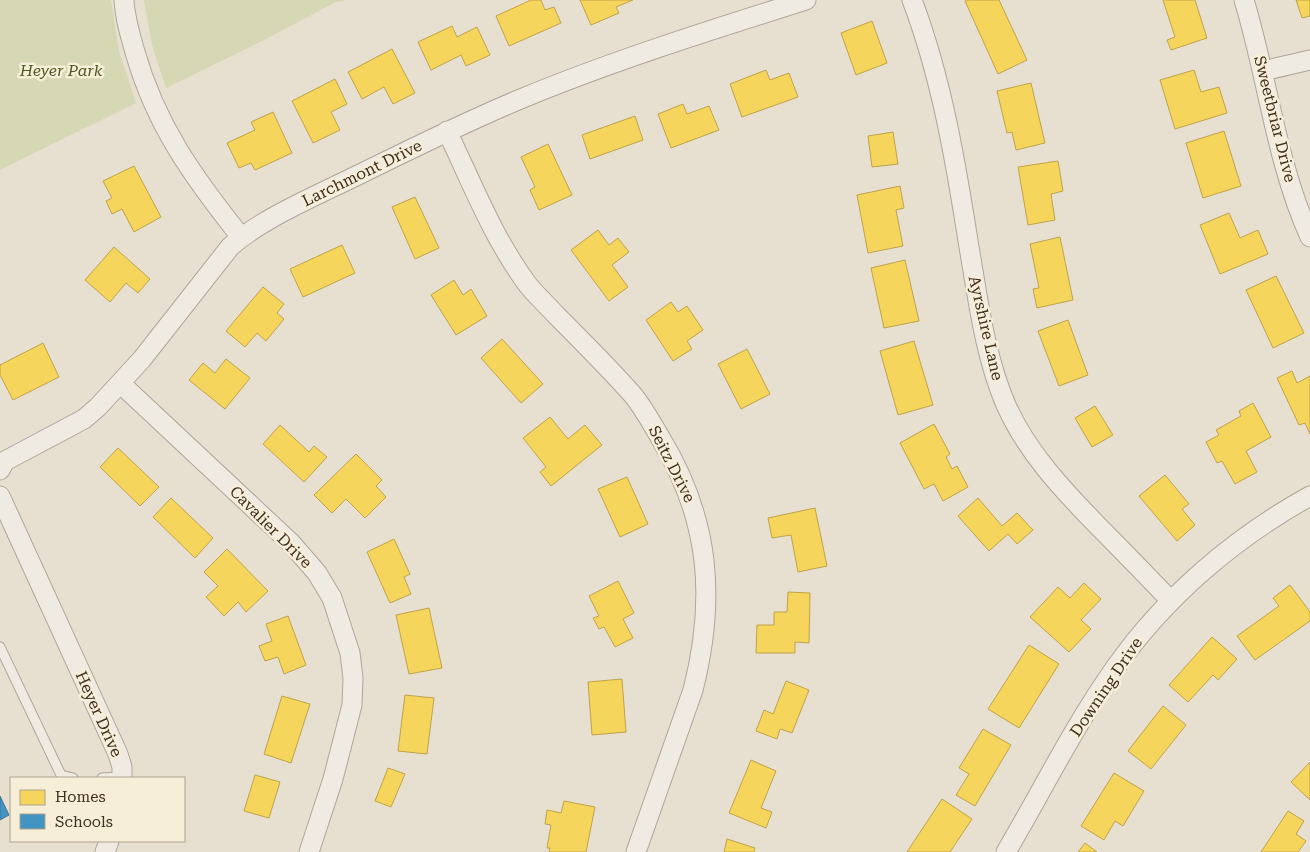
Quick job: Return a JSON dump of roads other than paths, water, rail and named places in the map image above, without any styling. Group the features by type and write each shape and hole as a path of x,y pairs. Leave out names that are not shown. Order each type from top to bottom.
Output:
{"street":[{"path":"124,0 139,67 150,98 173,145 241,237"},
{"name":"Larchmont Drive","path":"0,470 6,461 84,419 98,407 142,359 230,247 241,237 288,210 447,131 523,98 578,76 680,40 806,0"},
{"name":"Ayrshire Lane","path":"912,0 928,44 939,86 954,156 976,289 992,366 1006,405 1028,444 1057,483 1171,601"},
{"name":"Sweetbriar Drive","path":"1244,0 1263,71 1277,140 1289,181 1310,237"},
{"path":"1263,71 1310,60"},
{"name":"Seitz Drive","path":"447,131 502,248 529,286 633,395 672,456 689,492 695,512 704,557 707,601 706,622 699,667 693,690 636,852"},
{"name":"Cavalier Drive","path":"120,383 291,543 317,573 332,598 350,653 352,705 333,778 309,852"},
{"name":"Heyer Drive","path":"0,496 118,754 122,768 122,777"},
{"name":"Downing Drive","path":"1006,852 1092,703 1138,638 1171,601 1215,561 1270,520 1310,496"}],"lane":[{"path":"0,647 61,775 69,777"}],"park label":[{"name":"Heyer Park","path":"61,70"}]}
